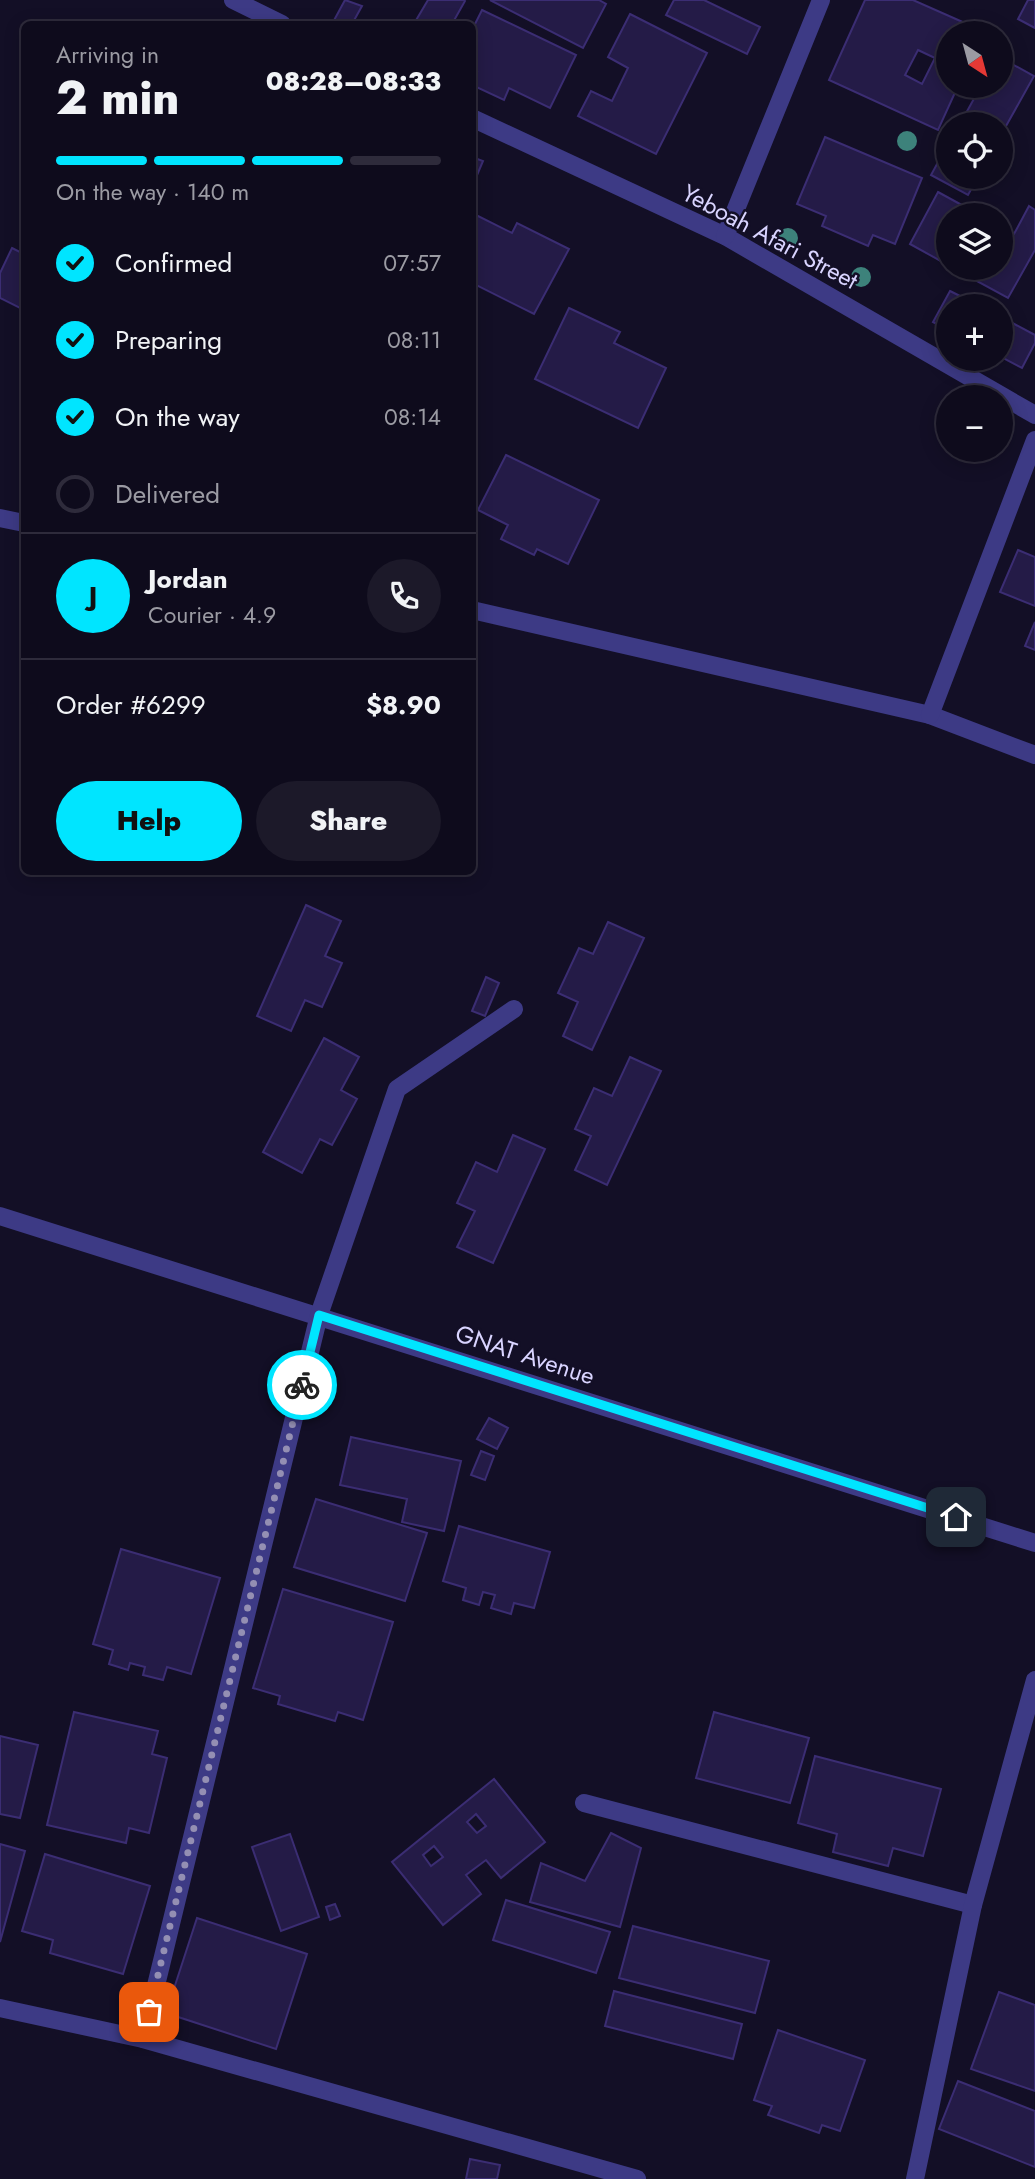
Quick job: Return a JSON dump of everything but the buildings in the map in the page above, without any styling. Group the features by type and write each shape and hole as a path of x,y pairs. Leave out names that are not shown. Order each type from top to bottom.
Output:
{"street":[{"path":"233,0 276,21"},
{"path":"725,236 821,0"},
{"name":"Yeboah Afari Street","path":"476,120 725,236 1035,415"},
{"path":"930,715 1035,440"},
{"path":"0,519 21,522"},
{"path":"476,611 930,715 1035,755"},
{"path":"143,2039 319,1315 397,1089 514,1009"},
{"name":"GNAT Avenue","path":"0,1216 1035,1543"},
{"path":"915,2179 973,1905 1035,1680"},
{"path":"584,1802 973,1905"},
{"path":"0,2008 143,2039 638,2179"}],"way so far":[{"path":"149,2012 302,1385"}],"route":[{"path":"302,1385 319,1315 956,1517"}]}
